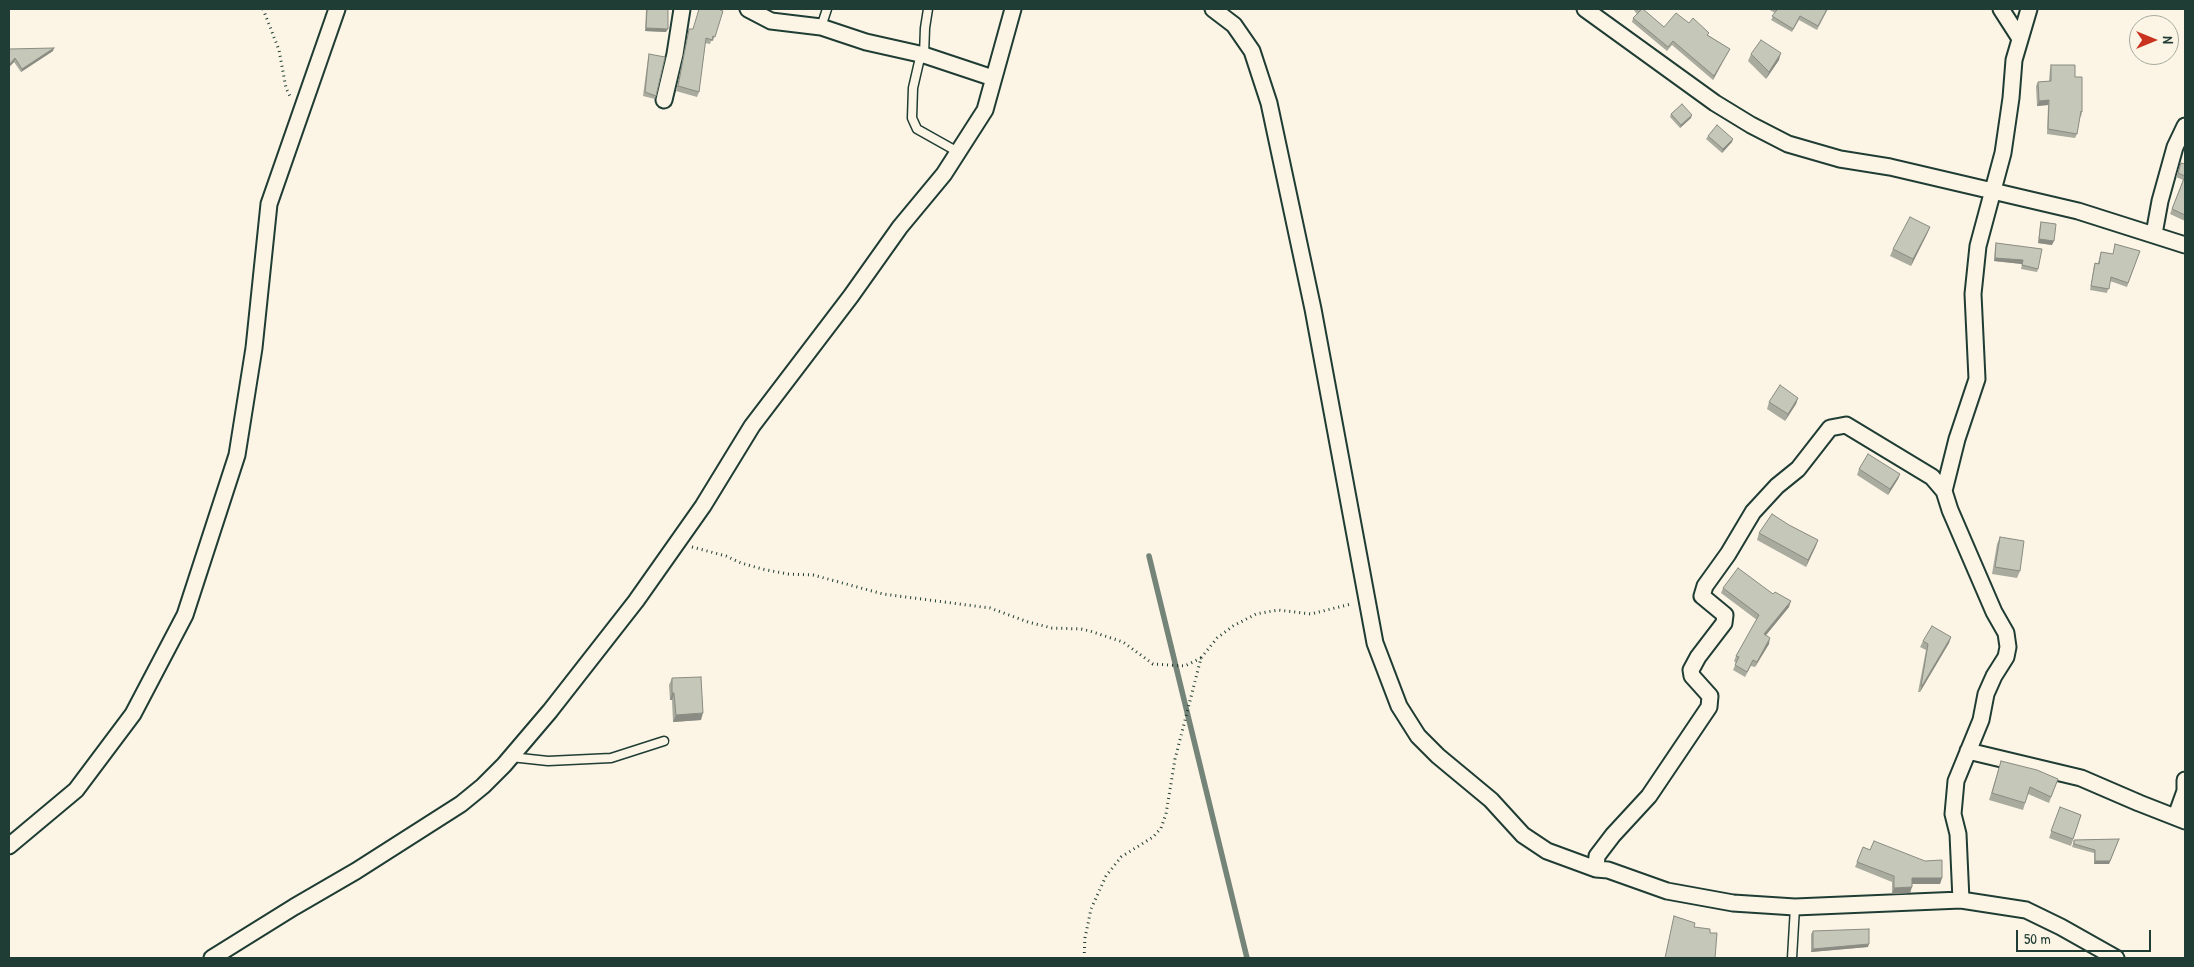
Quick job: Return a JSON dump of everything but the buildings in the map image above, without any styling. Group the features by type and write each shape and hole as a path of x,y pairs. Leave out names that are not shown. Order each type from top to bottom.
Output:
{"street":[{"path":"9,846 76,790 133,714 185,615 237,455 254,348 269,204 301,106 336,9"},
{"path":"664,100 675,54 682,9"},
{"path":"748,9 771,21 821,27 866,42 924,55 993,78"},
{"path":"212,958 356,871 461,804 483,786 550,712 703,506 752,426 900,228 944,174 985,110 1013,9"},
{"path":"1213,9 1234,25 1252,51 1270,103 1313,309 1375,643 1399,706 1418,736 1438,756 1491,800 1523,834 1547,851 1596,869 1608,870 1667,891 1733,903 1796,907 1961,900 2026,910 2116,958"},
{"path":"1586,9 1716,103 1751,125 1788,144 1840,159 1890,167 2078,211 2185,245"},
{"path":"1599,9 1606,25"},
{"path":"2001,9 2019,38"},
{"path":"1944,491 1957,440 1977,378 1973,294 1978,246 2003,153 2014,60 2029,9"},
{"path":"2154,234 2160,201 2175,147 2185,126"},
{"path":"1596,869 1597,856 1613,835 1649,796 1709,707 1710,696 1692,676 1692,670 1698,657 1724,623 1725,615 1702,596 1705,586 1728,554 1753,512 1777,486 1798,469 1830,428 1846,425 1932,477 1944,491 1950,510 1994,612 2006,633 2008,647 2006,657 1994,676 1986,694 1981,720 1956,780 1954,814 1958,834 1961,900"},
{"path":"1968,751 2081,778 2139,804 2181,819 2185,780"}],"lane":[{"path":"821,27 827,9"},
{"path":"928,9 924,55 919,62 913,88 912,118 917,129 958,152"},
{"path":"511,757 548,761 611,758 664,741"},
{"path":"1792,958 1796,907"}],"path":[{"path":"263,9 280,50 286,88 294,102 301,106"},
{"path":"674,547 697,547 762,570 813,575 883,594 990,608 1028,622 1052,628 1081,629 1123,642 1153,664 1185,666 1201,658"},
{"path":"1084,958 1084,938 1091,909 1106,876 1121,857 1153,837 1161,828 1166,814 1175,759 1201,658 1217,638 1233,626 1256,614 1278,610 1311,614 1367,600"}],"waterway":[{"path":"1149,556 1247,958"}]}
